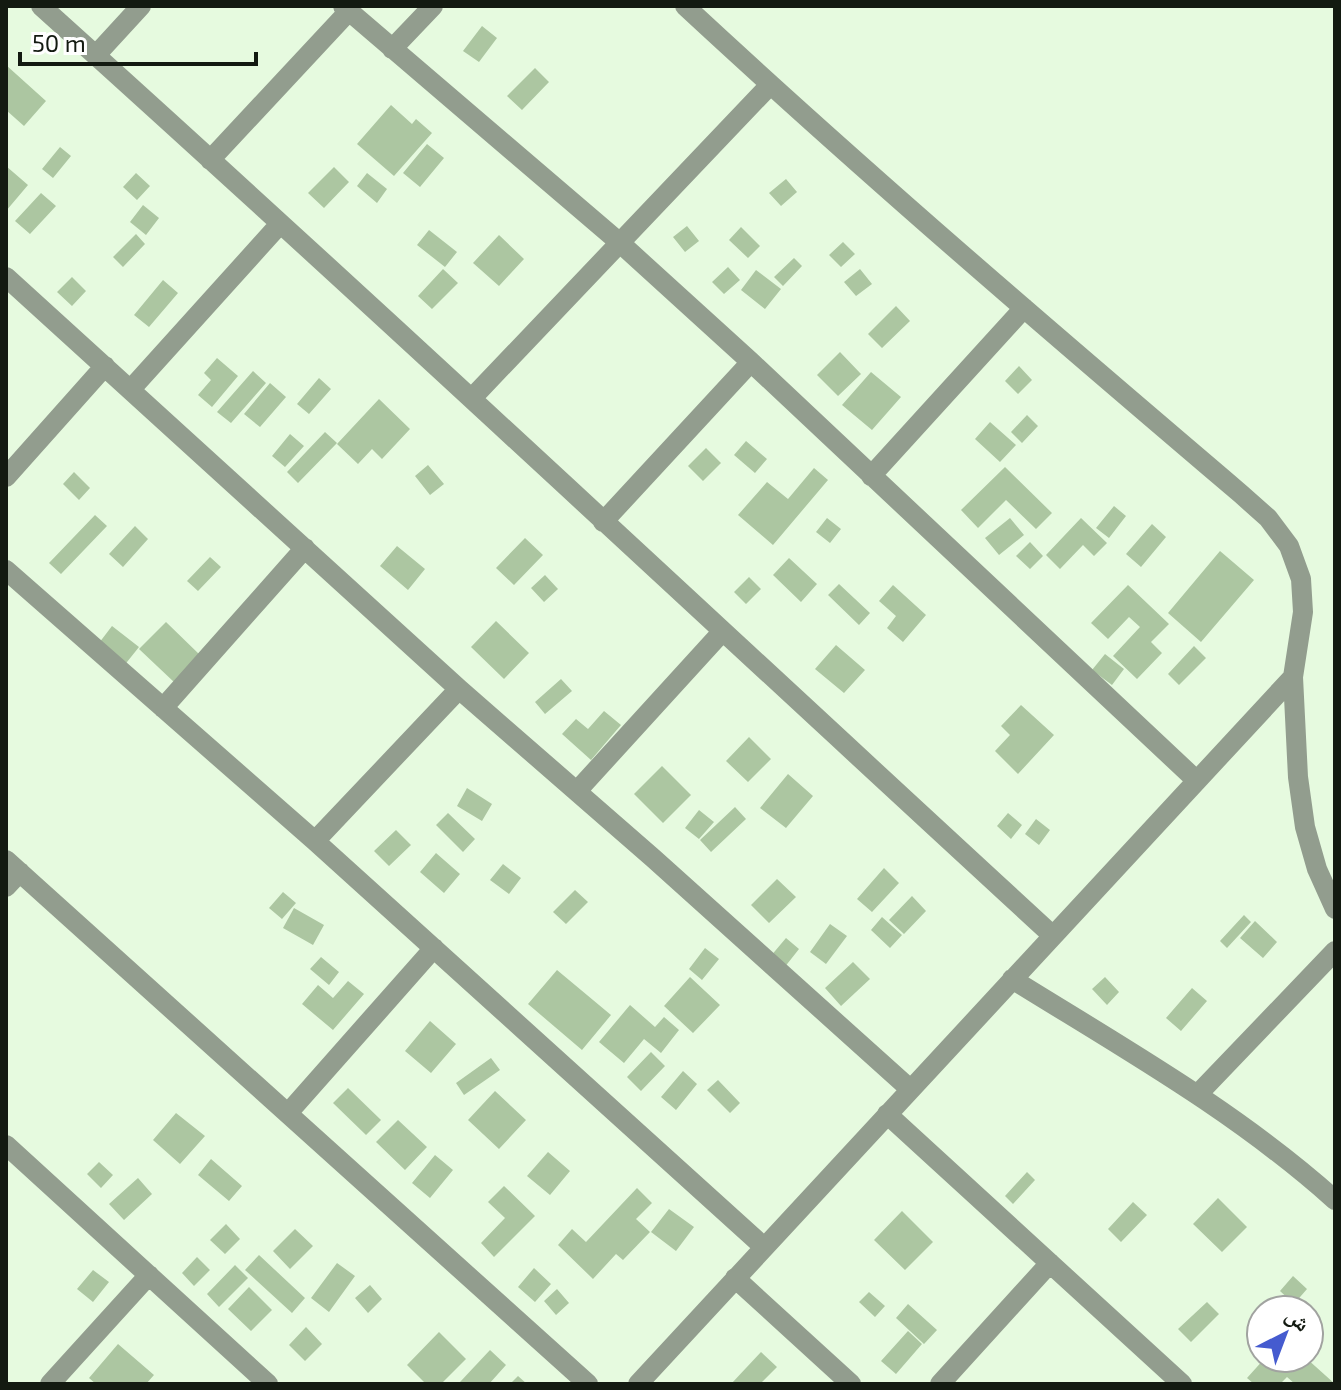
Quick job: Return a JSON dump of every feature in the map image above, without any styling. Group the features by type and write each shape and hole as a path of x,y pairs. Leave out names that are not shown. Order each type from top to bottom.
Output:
{"street":[{"path":"41,6 472,398 1052,935"},
{"path":"96,55 141,6"},
{"path":"392,49 433,6"},
{"path":"685,6 770,85 1268,518 1289,546 1301,579 1303,612 1293,677 1298,777 1305,827 1317,869 1335,909"},
{"path":"210,160 346,9 619,242 1196,780"},
{"path":"472,398 770,85"},
{"path":"131,389 279,225"},
{"path":"6,277 459,689 910,1089"},
{"path":"871,476 1024,308"},
{"path":"603,522 751,362"},
{"path":"6,477 105,366"},
{"path":"163,708 305,548"},
{"path":"6,570 315,841 764,1247"},
{"path":"577,791 722,632"},
{"path":"638,1384 1293,677"},
{"path":"315,841 459,689"},
{"path":"11,873 289,1112 588,1384"},
{"path":"289,1112 434,948"},
{"path":"1198,1094 1335,951"},
{"path":"1012,979 1198,1094 1273,1148 1335,1200"},
{"path":"887,1114 1182,1384"},
{"path":"6,1145 268,1384"},
{"path":"940,1384 1050,1263"},
{"path":"50,1384 149,1275"},
{"path":"735,1278 851,1384"}],"building":[{"path":"482,26 497,38 479,62 463,51"},
{"path":"6,65 46,101 24,126 6,110"},
{"path":"535,68 549,82 522,110 507,96"},
{"path":"391,105 412,124 416,119 432,133 394,176 357,144"},
{"path":"427,144 444,158 420,187 403,173"},
{"path":"60,147 71,156 53,178 42,169"},
{"path":"6,166 28,185 6,211"},
{"path":"334,167 349,182 324,208 308,193"},
{"path":"136,173 150,186 137,200 123,187"},
{"path":"367,173 387,189 377,203 357,186"},
{"path":"786,179 797,192 781,206 769,193"},
{"path":"41,193 56,206 30,234 15,221"},
{"path":"143,205 159,218 146,235 130,222"},
{"path":"687,226 699,241 685,252 673,237"},
{"path":"741,227 760,246 748,258 729,240"},
{"path":"429,230 457,252 445,267 417,245"},
{"path":"136,234 145,244 123,267 113,257"},
{"path":"499,235 524,259 499,286 473,263"},
{"path":"843,242 855,254 841,267 829,255"},
{"path":"794,258 802,266 783,286 774,277"},
{"path":"728,267 740,280 724,294 712,282"},
{"path":"443,269 458,283 432,309 418,296"},
{"path":"860,269 872,284 856,296 844,282"},
{"path":"756,270 781,289 765,309 741,290"},
{"path":"72,277 86,291 72,306 57,292"},
{"path":"163,280 178,293 149,327 134,315"},
{"path":"896,306 910,321 882,348 868,334"},
{"path":"840,352 861,374 838,396 817,375"},
{"path":"217,358 238,376 212,407 198,395 211,380 204,373"},
{"path":"1019,366 1032,380 1018,394 1005,381"},
{"path":"253,371 266,383 231,423 217,412"},
{"path":"871,372 901,397 872,430 842,405"},
{"path":"319,378 331,389 309,414 297,404"},
{"path":"270,383 286,397 260,427 244,414"},
{"path":"379,399 410,429 382,459 372,449 358,464 337,444"},
{"path":"1027,415 1038,426 1022,443 1011,432"},
{"path":"990,422 1016,445 1000,462 975,439"},
{"path":"325,432 337,443 298,483 287,472"},
{"path":"290,434 304,446 285,467 272,456"},
{"path":"746,441 767,459 755,473 734,455"},
{"path":"706,448 721,463 703,481 688,466"},
{"path":"428,465 444,484 430,495 415,476"},
{"path":"1005,467 1052,513 1036,529 1006,500 978,528 961,510"},
{"path":"814,468 828,480 773,545 738,515 767,482 788,499"},
{"path":"74,472 90,488 79,500 63,484"},
{"path":"1114,506 1126,516 1109,538 1096,528"},
{"path":"95,515 107,526 61,574 49,563"},
{"path":"827,518 841,529 830,543 816,532"},
{"path":"1010,518 1024,535 999,555 985,538"},
{"path":"1081,518 1107,543 1094,556 1083,545 1060,569 1046,555"},
{"path":"1152,524 1166,537 1141,567 1126,554"},
{"path":"135,526 148,539 123,567 109,554"},
{"path":"525,538 543,555 514,585 496,568"},
{"path":"1030,542 1043,556 1030,569 1016,556"},
{"path":"397,546 425,569 408,590 380,566"},
{"path":"1220,551 1254,580 1201,642 1168,613"},
{"path":"210,557 221,567 198,591 187,581"},
{"path":"789,558 817,584 801,602 773,575"},
{"path":"545,575 558,589 544,602 531,588"},
{"path":"749,577 761,589 746,604 734,592"},
{"path":"839,584 870,613 859,625 828,595"},
{"path":"893,585 926,615 903,642 887,628 896,616 879,601"},
{"path":"1128,585 1169,624 1151,642 1162,653 1137,679 1113,656 1140,627 1129,617 1108,639 1091,623"},
{"path":"496,621 529,653 504,679 471,647"},
{"path":"166,622 201,656 175,683 139,649"},
{"path":"112,626 139,647 123,667 96,647"},
{"path":"836,645 865,670 844,693 815,669"},
{"path":"1194,646 1206,658 1179,685 1168,674"},
{"path":"1105,654 1124,669 1112,685 1092,670"},
{"path":"561,679 572,691 545,714 535,702"},
{"path":"1021,705 1054,735 1018,774 995,751 1010,735 1001,726"},
{"path":"604,711 621,725 591,760 562,734 576,719 588,729"},
{"path":"749,737 771,759 748,782 726,761"},
{"path":"662,766 691,795 663,823 634,794"},
{"path":"788,774 813,796 786,828 760,808"},
{"path":"467,788 492,804 482,821 457,806"},
{"path":"735,807 746,819 711,852 700,840"},
{"path":"699,810 714,822 699,839 685,828"},
{"path":"448,813 475,839 463,852 436,825"},
{"path":"1008,813 1022,825 1011,839 997,826"},
{"path":"1036,819 1050,830 1039,845 1025,834"},
{"path":"396,830 411,845 389,866 374,851"},
{"path":"436,853 460,874 444,893 420,872"},
{"path":"503,864 521,878 509,894 490,880"},
{"path":"884,868 899,883 872,912 857,899"},
{"path":"777,879 796,897 769,923 751,905"},
{"path":"575,890 588,902 566,924 553,912"},
{"path":"283,892 296,903 282,919 269,908"},
{"path":"912,896 926,911 904,934 889,920"},
{"path":"294,908 324,925 313,945 283,928"},
{"path":"1244,915 1251,922 1227,948 1220,941"},
{"path":"882,917 902,935 890,948 871,930"},
{"path":"1255,921 1277,942 1263,958 1240,938"},
{"path":"830,924 847,936 826,964 810,952"},
{"path":"786,938 799,949 784,968 770,957"},
{"path":"705,948 719,959 702,980 689,969"},
{"path":"321,957 339,972 329,985 310,969"},
{"path":"853,962 870,979 841,1006 825,988"},
{"path":"557,970 611,1015 582,1050 528,1004"},
{"path":"690,977 720,1005 693,1033 664,1006"},
{"path":"1105,977 1119,992 1107,1005 1092,989"},
{"path":"348,981 364,994 333,1030 302,1004 318,985 333,998"},
{"path":"1192,988 1207,1001 1181,1031 1166,1018"},
{"path":"630,1005 655,1027 664,1017 679,1030 661,1053 644,1039 624,1063 599,1042"},
{"path":"430,1021 456,1044 431,1073 405,1051"},
{"path":"651,1052 665,1066 641,1091 627,1077"},
{"path":"491,1058 500,1070 464,1095 456,1083"},
{"path":"683,1071 697,1084 676,1110 661,1097"},
{"path":"718,1080 740,1103 730,1113 707,1090"},
{"path":"348,1088 381,1120 366,1135 333,1103"},
{"path":"495,1091 526,1120 499,1149 468,1120"},
{"path":"176,1113 205,1136 180,1164 153,1140"},
{"path":"398,1120 427,1147 405,1170 376,1142"},
{"path":"548,1152 570,1171 550,1195 527,1176"},
{"path":"435,1155 453,1170 430,1198 412,1183"},
{"path":"211,1159 242,1186 229,1201 198,1175"},
{"path":"99,1162 113,1175 101,1188 87,1174"},
{"path":"1027,1172 1035,1180 1013,1204 1005,1196"},
{"path":"138,1178 152,1194 124,1220 109,1204"},
{"path":"504,1186 535,1216 494,1257 481,1243 505,1218 488,1202"},
{"path":"637,1188 652,1203 636,1219 650,1232 623,1260 616,1254 593,1279 558,1245 572,1229 586,1242"},
{"path":"1218,1198 1247,1227 1222,1252 1193,1224"},
{"path":"1133,1202 1147,1215 1121,1242 1108,1229"},
{"path":"669,1209 694,1227 676,1251 651,1232"},
{"path":"902,1211 933,1242 905,1270 874,1240"},
{"path":"226,1224 240,1239 225,1254 210,1240"},
{"path":"295,1229 313,1246 290,1269 273,1251"},
{"path":"259,1255 305,1298 292,1313 245,1270"},
{"path":"197,1257 210,1270 194,1286 182,1273"},
{"path":"337,1263 355,1276 329,1312 311,1298"},
{"path":"235,1265 248,1278 219,1307 207,1294"},
{"path":"534,1268 551,1284 535,1302 518,1287"},
{"path":"93,1270 109,1282 93,1302 77,1289"},
{"path":"1293,1276 1307,1289 1303,1294 1283,1294 1280,1291"},
{"path":"370,1285 382,1299 368,1313 355,1298"},
{"path":"249,1287 272,1310 251,1331 228,1309"},
{"path":"557,1289 569,1303 556,1315 544,1301"},
{"path":"869,1292 885,1306 875,1317 859,1302"},
{"path":"1207,1302 1219,1314 1191,1342 1178,1329"},
{"path":"908,1304 937,1330 924,1344 896,1318"},
{"path":"306,1327 322,1344 305,1361 289,1345"},
{"path":"908,1331 922,1344 896,1374 881,1361"},
{"path":"439,1332 466,1359 441,1384 426,1384 407,1365"},
{"path":"118,1344 154,1375 146,1384 96,1384 89,1378"},
{"path":"490,1350 506,1365 489,1384 461,1384 460,1382"},
{"path":"761,1352 777,1367 760,1384 731,1384"},
{"path":"1251,1374 1324,1374 1335,1384 1295,1384 1287,1377 1280,1384 1254,1384 1247,1378"},
{"path":"518,1376 527,1384 510,1384"}]}
